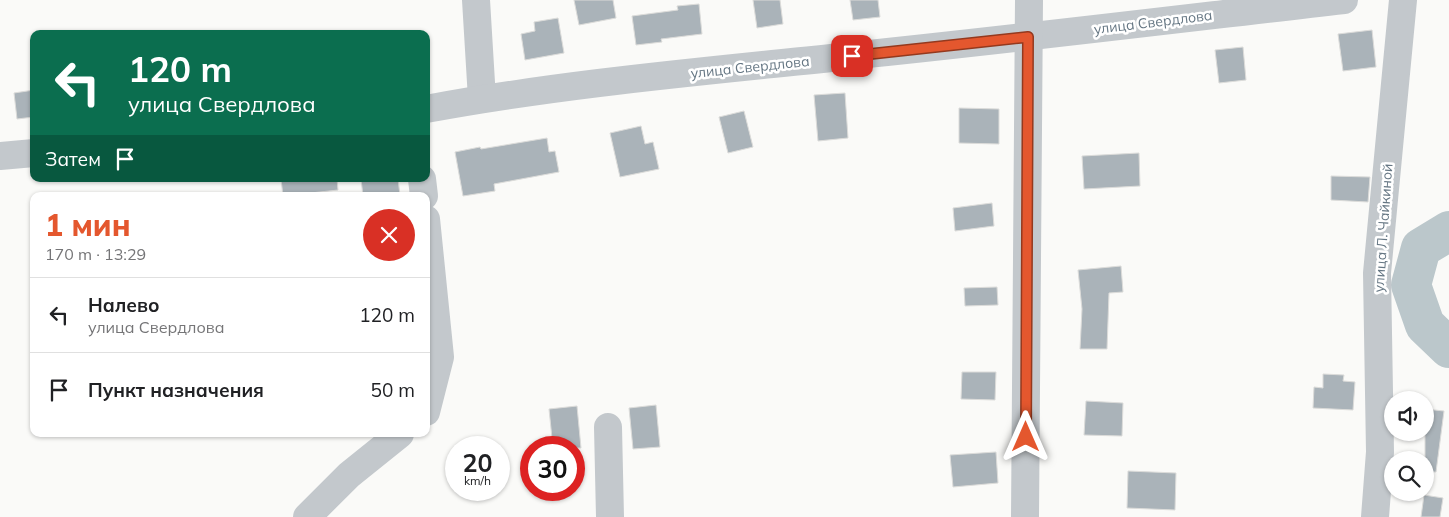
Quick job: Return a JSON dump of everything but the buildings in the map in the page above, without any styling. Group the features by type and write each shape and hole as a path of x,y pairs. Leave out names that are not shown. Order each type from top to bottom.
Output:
{"street":[{"path":"476,0 482,99"},
{"path":"1025,517 1029,0"},
{"name":"улица Свердлова","path":"430,108 482,99 637,79 1028,37 1344,0"},
{"name":"улица Л. Чайкиной","path":"1376,517 1380,452 1377,273 1403,0"},
{"path":"0,156 30,152"},
{"path":"430,259 440,358 430,397"},
{"path":"608,427 610,517"},
{"path":"307,517 349,475 396,437"}],"waterway":[{"path":"1449,231 1421,248 1411,285 1425,325 1449,348"}],"route":[{"path":"852,56 1028,37 1026,437"}]}
